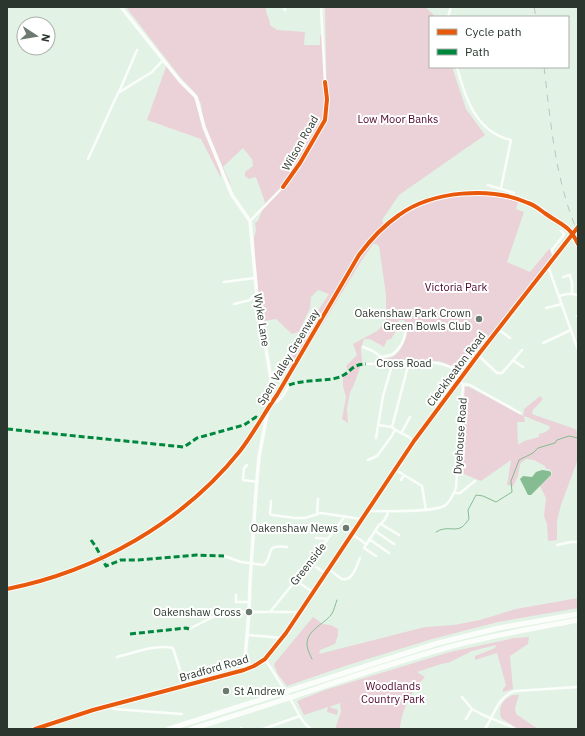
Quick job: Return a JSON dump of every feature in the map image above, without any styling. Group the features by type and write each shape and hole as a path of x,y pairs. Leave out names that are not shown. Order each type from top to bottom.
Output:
{"highway":[{"path":"169,729 438,643 499,628 578,614"},
{"path":"191,729 454,646 505,634 578,620"}],"street":[{"name":"Wyke Lane","path":"121,7 180,81 196,97 204,126 231,193 250,221 257,296 270,375 269,405 259,457 256,482 250,602 244,670"},
{"path":"321,7 325,82"},
{"path":"88,160 137,50"},
{"path":"118,93 152,72 163,59"},
{"path":"457,68 469,104 480,123 494,134 511,140 501,188"},
{"path":"488,185 514,193"},
{"name":"Wilson Road","path":"250,221 283,187"},
{"name":"Cleckheaton Road","path":"356,527 414,441 458,381 578,227"},
{"path":"555,255 552,250 563,236 563,232 561,231"},
{"path":"548,265 578,350"},
{"path":"562,276 570,275 572,294"},
{"path":"224,282 255,278"},
{"path":"559,296 567,294 578,295"},
{"path":"234,304 250,300 252,296 257,296"},
{"path":"546,308 562,304"},
{"path":"363,347 373,351 381,357 392,355 403,339 406,330 405,325"},
{"path":"498,329 510,338"},
{"path":"543,343 571,330"},
{"path":"478,355 497,373 502,373 522,350"},
{"path":"381,357 381,363"},
{"path":"514,361 523,367"},
{"path":"376,438 386,385 394,362"},
{"path":"368,460 378,456 392,437 409,362"},
{"name":"Cross Road","path":"366,364 430,362 442,364 464,373"},
{"name":"Dyehouse Road","path":"367,511 426,510 446,505 451,499 456,488 463,384 458,381"},
{"path":"463,384 470,385 520,412"},
{"path":"269,405 283,398 289,385"},
{"path":"402,432 410,417"},
{"path":"378,425 402,432 414,441"},
{"path":"247,465 244,468 243,480 256,482"},
{"path":"399,472 422,486 426,510"},
{"path":"401,480 404,475"},
{"name":"Dyehouse Road","path":"454,492 460,493 475,481"},
{"path":"317,514 318,499"},
{"path":"271,501 270,514 295,518 305,518 317,514 361,519"},
{"path":"376,556 364,548 374,531 388,514 388,511"},
{"name":"Greenside","path":"270,612 345,516"},
{"path":"381,524 399,535"},
{"name":"Bradford Road","path":"35,729 77,714 244,670 254,666 265,659 282,638 356,527"},
{"path":"374,531 394,544"},
{"path":"352,534 366,544"},
{"path":"316,538 328,539"},
{"path":"369,539 389,553"},
{"path":"557,545 578,542"},
{"path":"224,556 241,562 264,565 268,561 271,549 276,546 287,547"},
{"path":"328,569 342,579 348,579 352,576 360,558"},
{"path":"316,567 325,573"},
{"path":"296,580 313,592"},
{"path":"236,595 236,602 250,602"},
{"path":"189,629 223,612 300,612"},
{"path":"247,635 282,638"},
{"path":"117,657 157,647 166,646 173,648 185,686"},
{"path":"265,659 304,723 312,729"},
{"path":"485,729 492,718 497,705 504,696 510,693 515,691 578,687"},
{"path":"462,696 472,709 483,716 492,718 515,729"},
{"path":"109,706 114,709 182,714"},
{"path":"466,719 472,709"},
{"path":"263,729 300,716"}],"green space":[{"path":"126,7 266,7 270,25 277,30 305,32 304,45 320,45 320,35 322,36 325,99 324,109 327,110 325,7 425,7 435,16 429,16 429,68 452,68 466,109 485,135 399,195 382,220 384,225 420,203 442,198 473,194 514,198 518,202 516,209 524,212 507,262 530,272 549,249 552,256 463,369 439,361 384,359 397,354 401,348 407,332 407,326 404,320 399,320 395,333 391,339 387,340 384,347 370,339 364,339 361,348 362,362 350,392 347,409 348,423 342,419 346,397 343,386 343,378 349,373 346,366 357,355 353,344 377,331 386,322 386,295 379,246 373,244 362,260 293,372 284,362 329,294 318,290 311,297 310,308 299,332 292,334 276,319 264,321 260,306 254,238 256,230 255,223 258,221 265,202 256,177 249,179 245,176 245,172 253,166 252,159 243,148 223,167 232,187 220,168 221,178 201,139 147,120 167,64 196,97 203,120 201,104 196,94 180,77"},
{"path":"465,387 469,387 523,416 524,409 540,396 543,399 533,410 532,414 575,429 578,433 578,459 561,505 557,521 557,540 548,541 547,524 544,516 546,498 540,486 551,476 552,472 549,469 546,469 545,466 534,460 526,459 520,464 518,476 513,486 507,485 511,460 481,481 459,472","holes":["524,416 549,426 550,428 546,432 539,434 539,437 524,441 518,445 517,422 525,422"]},
{"path":"578,598 578,608 498,622 432,639 287,686 277,673 274,664 313,617 323,624 331,625 338,629 335,644 320,650 319,654 425,627 454,625 480,620 516,609"},
{"name":"Woodlands Country Park","path":"529,637 528,644 510,656 513,689 503,692 506,685 497,653 475,660 475,656 495,648 496,645 472,651 450,662 417,672 425,677 408,701 402,715 400,729 335,729 341,712 340,703 329,707 338,710 337,715 327,712 328,707 304,715 297,701 325,690 450,652 514,638"},
{"path":"513,695 519,695 515,708 516,714 538,729 518,729 501,718 500,710 502,704 506,699"}],"shaded area":[{"path":"542,470 551,472 551,475 531,495 528,495 520,479 523,476 532,477 536,472"}],"waterway":[{"path":"436,532 444,529 456,529 462,527 469,519 468,510 476,495 483,496 496,502 512,492 511,481 519,460 533,453 538,448 555,443 557,440 569,436 578,438"},
{"path":"312,659 307,644 308,639 313,631 331,615 337,600"}],"railway":[{"path":"534,7 536,16"},
{"path":"544,68 559,172 570,213 578,233"}],"marked path":[{"path":"289,385 337,378 346,374 355,367 366,364"},
{"path":"7,429 184,447 197,438 244,425 256,417 263,421"},
{"path":"91,540 106,566 121,560 196,555 224,556"},
{"path":"130,634 186,628 189,629"}],"cycle path":[{"path":"283,187 300,163 325,120 327,99 325,82"},
{"name":"Spen Valley Greenway","path":"7,589 40,581 73,570 136,540 165,522 217,477 240,451 277,395 359,255 378,233 399,215 412,207 445,196 480,193 497,194 535,206 568,229 578,244"},
{"path":"35,729 93,710 244,670 265,659 286,633 414,441 478,355 578,227"}],"place":[{"name":"Oakenshaw Park Crown Green Bowls Club","path":"479,319"},
{"name":"Oakenshaw News","path":"346,528"},
{"name":"Oakenshaw Cross","path":"249,612"},
{"name":"St Andrew","path":"226,691"}],"park label":[{"name":"Low Moor Banks","path":"398,119"},
{"name":"Victoria Park","path":"456,287"}]}
